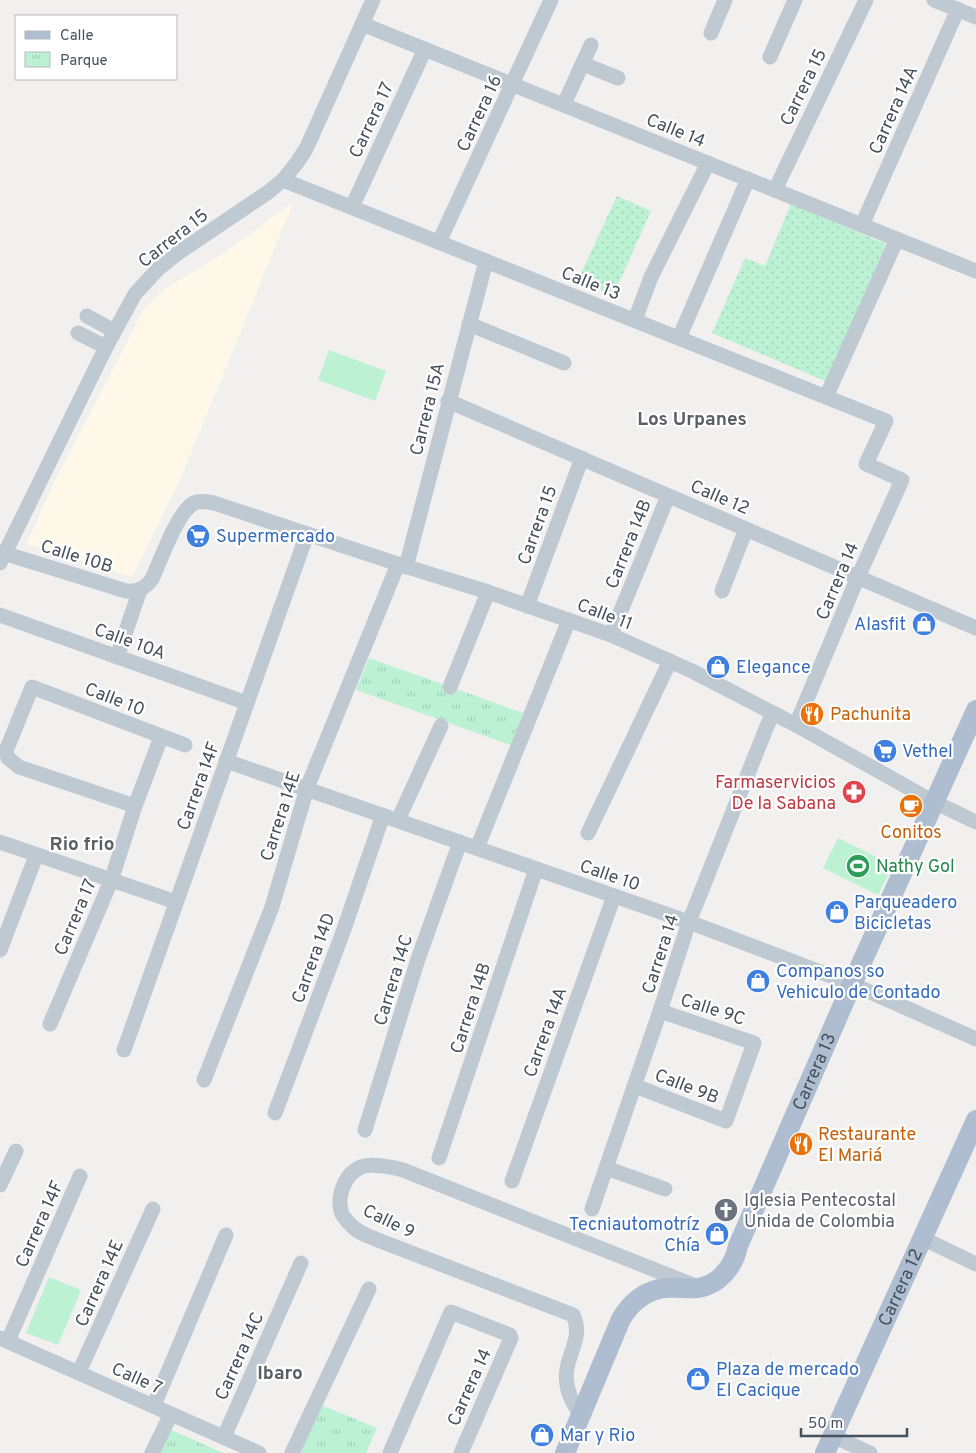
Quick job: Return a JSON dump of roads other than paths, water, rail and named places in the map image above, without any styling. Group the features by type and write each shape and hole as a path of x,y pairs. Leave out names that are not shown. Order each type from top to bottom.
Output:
{"main road":[{"name":"Carrera 13","path":"700,1288 725,1274 736,1255 738,1246 852,984 976,710"},
{"name":"Carrera 12","path":"829,1444 976,1120"},
{"path":"565,1453 621,1319 634,1302 658,1289 672,1287 700,1288"}],"street":[{"name":"Carrera 15","path":"1,556 114,331 135,294 158,269 178,253 267,193 283,180 296,164 306,149 373,0"},
{"name":"Carrera 16","path":"439,242 551,0"},
{"path":"711,33 725,0"},
{"path":"770,57 795,0"},
{"name":"Carrera 15","path":"775,190 866,0"},
{"path":"934,0 976,17"},
{"name":"Carrera 14A","path":"862,225 958,10"},
{"name":"Calle 14","path":"362,24 976,271"},
{"path":"564,104 591,45"},
{"name":"Carrera 17","path":"352,207 425,49"},
{"path":"583,64 618,78"},
{"path":"635,320 651,277 708,162"},
{"path":"679,338 748,179"},
{"name":"Calle 13","path":"283,180 886,421 866,464 902,480"},
{"path":"826,397 897,239"},
{"name":"Carrera 15A","path":"402,566 486,261"},
{"path":"87,316 114,331"},
{"path":"469,324 564,364"},
{"path":"78,332 106,347"},
{"name":"Calle 12","path":"448,401 976,628"},
{"name":"Carrera 15","path":"527,606 582,458"},
{"name":"Carrera 14","path":"796,725 858,577 902,480"},
{"name":"Carrera 14B","path":"611,635 668,496"},
{"name":"Calle 11","path":"140,590 152,579 184,512 195,503 203,501 214,503 402,566 488,592 611,635 670,661 796,725 934,802 976,822"},
{"path":"722,591 746,529"},
{"name":"Carrera 14F","path":"124,1050 307,534"},
{"name":"Calle 10B","path":"1,556 126,591 140,590"},
{"name":"Carrera 14E","path":"204,1080 272,907 307,788 402,566"},
{"path":"118,656 140,590"},
{"path":"450,687 488,592"},
{"name":"Calle 10A","path":"0,615 247,703"},
{"path":"477,848 569,620"},
{"path":"588,833 670,661"},
{"name":"Calle 10","path":"136,806 19,767 8,758 6,751 32,687 185,745"},
{"name":"Carrera 14","path":"592,1209 689,922 766,726 773,714"},
{"path":"398,820 441,726"},
{"name":"Carrera 17","path":"50,1024 111,881 161,737"},
{"name":"Calle 10","path":"226,761 689,922 852,984 976,1039"},
{"name":"Carrera 14D","path":"275,1114 343,932 382,814"},
{"path":"0,842 36,856 176,902"},
{"name":"Carrera 14C","path":"366,1130 418,959 460,842"},
{"path":"0,950 36,856"},
{"name":"Carrera 14B","path":"439,1158 536,869"},
{"name":"Carrera 14A","path":"512,1181 614,896"},
{"name":"Calle 9C","path":"660,1012 754,1043 726,1121"},
{"name":"Calle 9B","path":"635,1086 726,1121"},
{"path":"0,1185 16,1151"},
{"name":"Calle 9","path":"581,1415 568,1393 566,1379 568,1362 578,1329 574,1315 383,1242 354,1228 342,1215 340,1200 342,1188 350,1175 362,1167 388,1166 403,1170 700,1288"},
{"path":"606,1168 665,1189"},
{"name":"Carrera 14F","path":"4,1339 80,1176"},
{"name":"Carrera 14E","path":"79,1372 153,1209"},
{"path":"154,1405 226,1235"},
{"path":"922,1238 976,1264"},
{"name":"Carrera 14C","path":"224,1437 301,1262"},
{"path":"292,1453 369,1289"},
{"name":"Carrera 14","path":"390,1453 451,1312 511,1338 461,1453"},
{"name":"Calle 7","path":"4,1339 259,1453"},
{"path":"152,1453 171,1414"},
{"path":"829,1444 870,1453"}],"place":[{"name":"Supermercado","path":"198,536"},
{"name":"Alasfit","path":"924,624"},
{"name":"Elegance","path":"718,667"},
{"name":"Pachunita","path":"812,714"},
{"name":"Vethel","path":"885,751"},
{"name":"Farmaservicios De la Sabana","path":"854,792"},
{"name":"Conitos","path":"911,806"},
{"name":"Nathy Gol","path":"858,866"},
{"name":"Parqueadero Bicicletas","path":"837,912"},
{"name":"Companos so Vehiculo de Contado","path":"758,981"},
{"name":"Restaurante El Mariá","path":"801,1144"},
{"name":"Iglesia Pentecostal Unida de Colombia","path":"726,1210"},
{"name":"Tecniautomotríz Chía","path":"717,1234"},
{"name":"Plaza de mercado El Cacique","path":"698,1379"},
{"name":"Mar y Rio","path":"542,1435"}],"district":[{"name":"Los Urpanes","path":"692,418"},
{"name":"Rio frio","path":"82,843"},
{"name":"Ibaro","path":"280,1372"}]}
